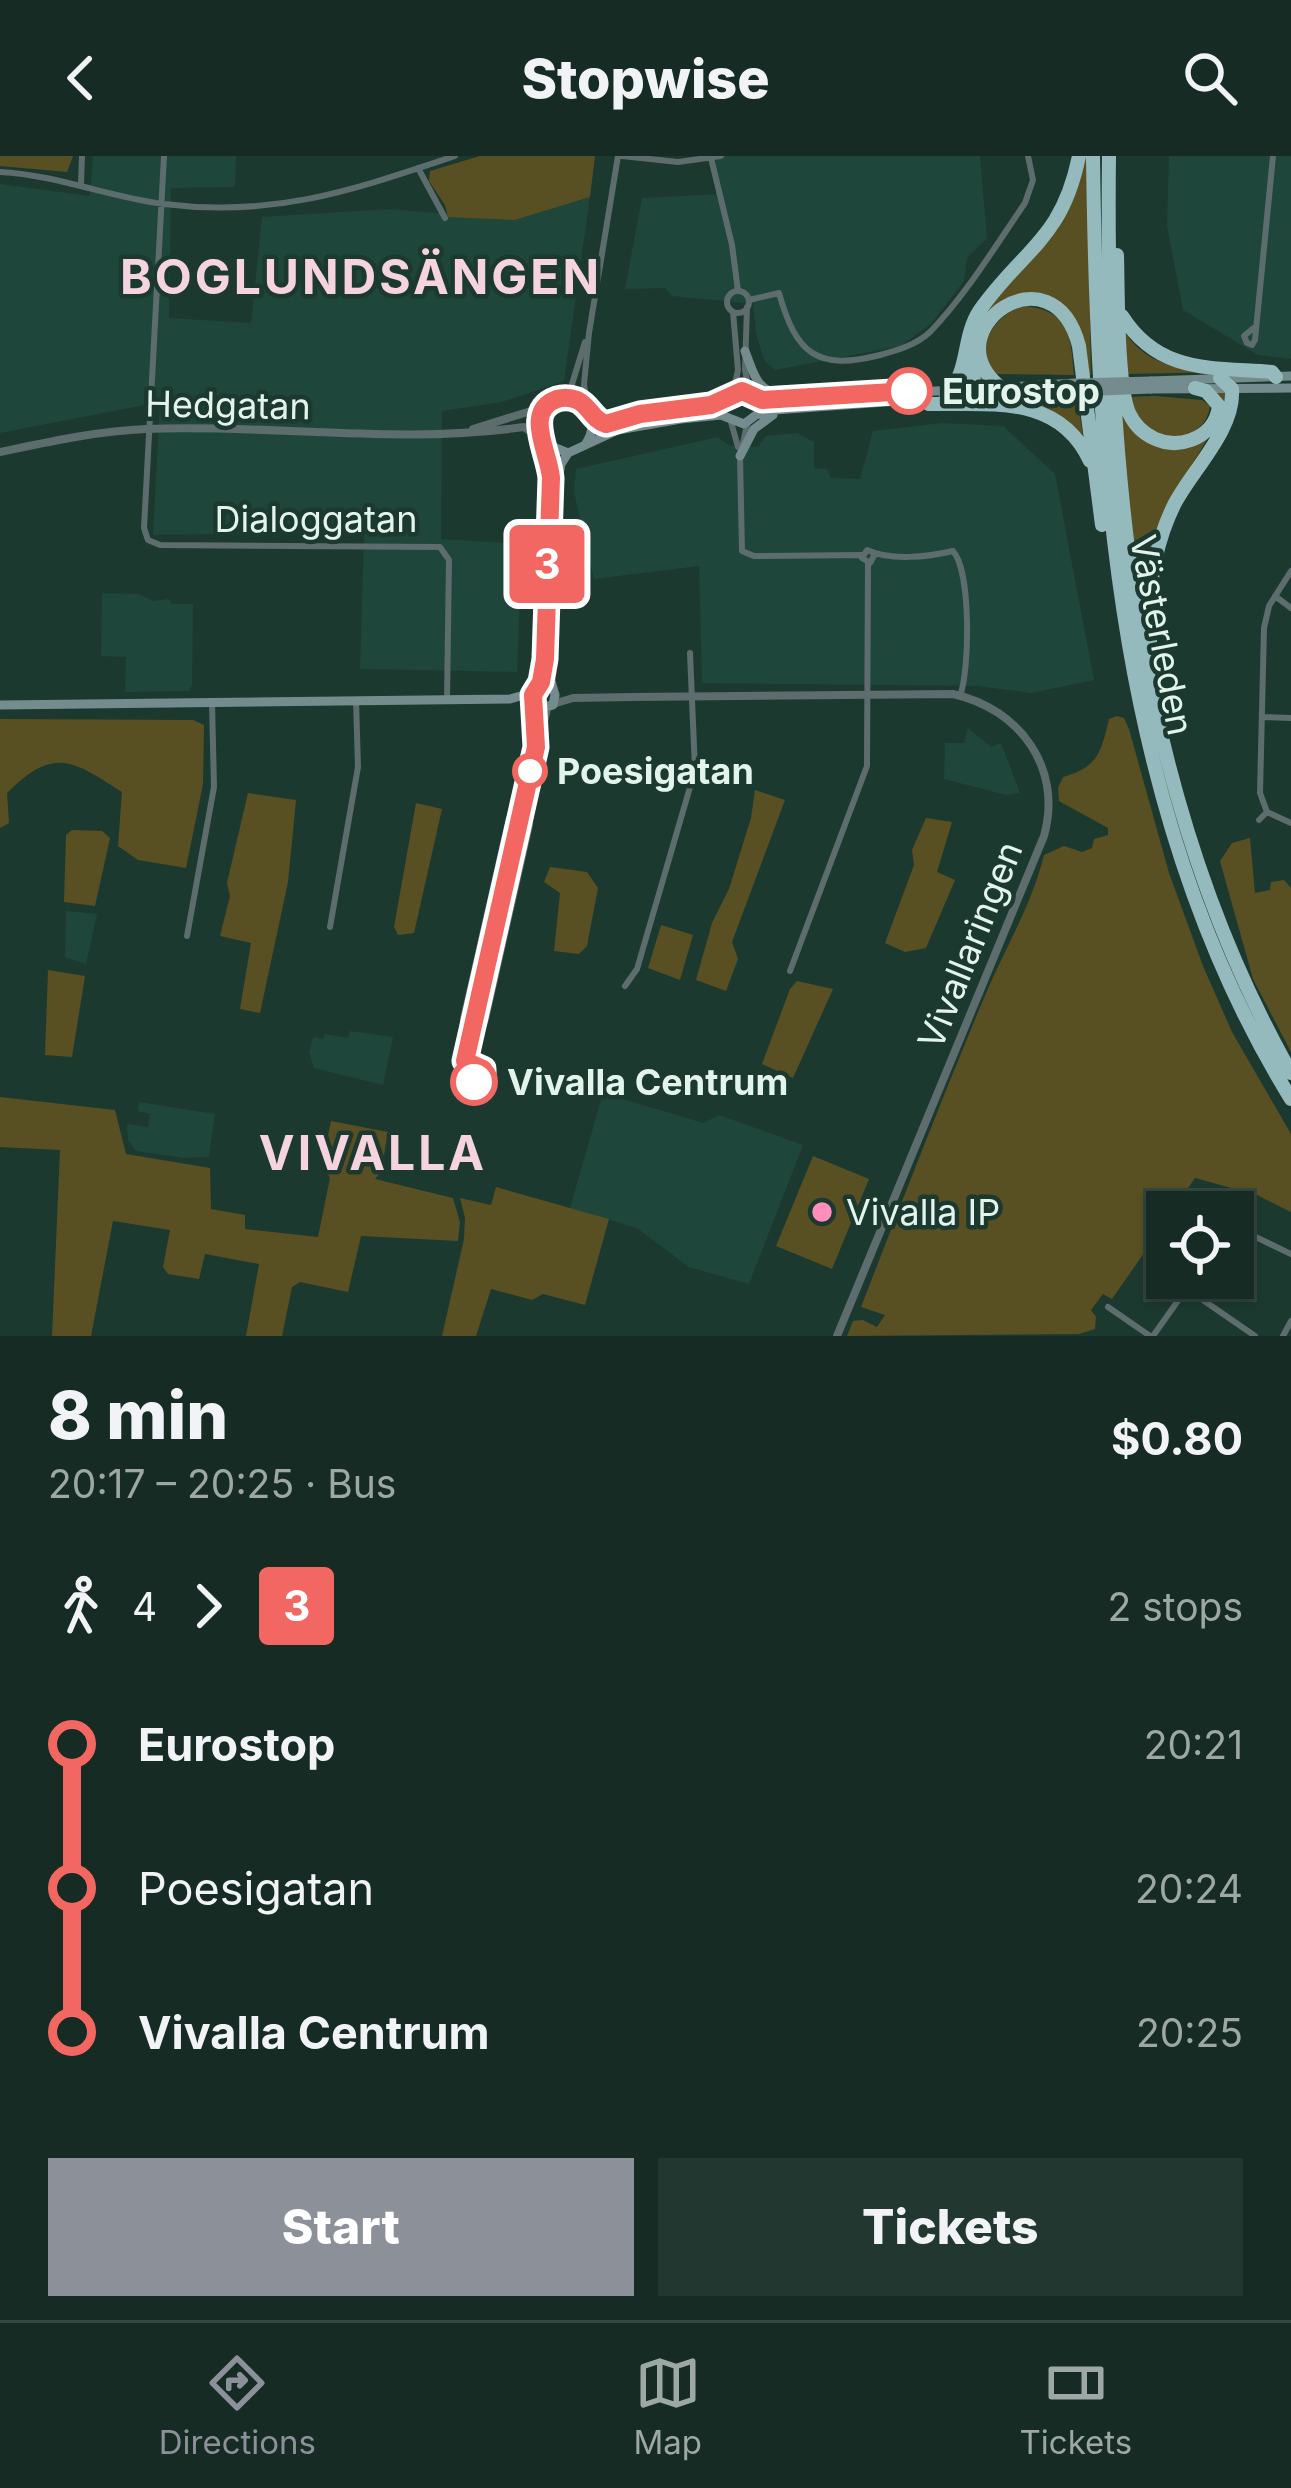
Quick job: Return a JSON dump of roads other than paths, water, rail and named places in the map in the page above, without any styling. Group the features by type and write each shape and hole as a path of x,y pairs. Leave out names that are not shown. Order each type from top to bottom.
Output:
{"highway":[{"path":"952,388 976,318 1049,232 1067,198 1079,156"},
{"name":"Västerleden","path":"1093,156 1100,417 1111,528 1147,727 1202,911 1242,1010 1291,1099"},
{"path":"1111,156 1124,395 1129,413 1142,431 1173,443 1191,440 1216,421 1219,406 1195,388"},
{"name":"Västerleden","path":"1111,156 1108,293 1114,416 1128,550 1147,662 1172,772 1205,880 1247,990 1291,1073"},
{"path":"999,386 986,377 981,360 982,335 993,314 1022,299 1041,300 1059,309 1079,346 1094,471 1119,614 1128,628"},
{"path":"1120,311 1137,338 1161,356 1283,376"},
{"path":"974,391 976,318"},
{"path":"1225,382 1233,394 1229,412"},
{"path":"1147,662 1151,656 1150,586 1162,534 1181,492 1250,386"},
{"path":"923,399 929,404 1007,406 1043,413 1076,435 1094,471"}],"main road":[{"path":"745,351 761,389 788,404"},
{"path":"548,527 561,464 568,452 636,427 697,416 752,419 788,404 952,388 1151,385 1283,376"},
{"path":"1151,385 1195,388 1225,382 1291,388"},
{"path":"543,698 551,478 538,422 546,406 567,398 606,424 640,414 711,405 731,394 788,404 923,399 999,386 1076,387"},
{"path":"729,420 724,407 731,394"},
{"path":"752,419 753,397"},
{"path":"740,456 754,429 788,404"},
{"path":"585,445 593,428 590,413"},
{"path":"544,442 568,452"},
{"name":"Vivallaringen","path":"0,705 543,698"}],"street":[{"path":"81,184 82,156"},
{"path":"148,429 164,156"},
{"path":"0,172 81,184 163,204 232,209 280,206 361,189 455,156"},
{"path":"590,413 584,384 589,333 620,156 656,162 721,156"},
{"path":"733,312 779,293 798,342 821,359 845,362 911,345 933,329 1025,203 1033,180 1028,156"},
{"path":"1256,326 1273,156"},
{"path":"711,158 738,291 748,304 746,380 753,397"},
{"path":"418,168 445,218"},
{"path":"731,394 738,370 733,312 727,300 738,291"},
{"path":"567,398 589,333"},
{"name":"Hedgatan","path":"457,433 546,406"},
{"path":"740,456 752,419"},
{"path":"729,420 740,456 742,551 754,556 862,556 868,563"},
{"name":"Hedgatan","path":"0,452 148,429 457,433 524,428 544,442"},
{"name":"Dialoggatan","path":"148,429 144,528 148,540 160,545 416,545 446,551 447,699"},
{"path":"862,556 867,550 922,556 953,550 957,554 964,578 966,665 960,696"},
{"path":"790,971 865,773 868,563 875,554"},
{"path":"1291,571 1275,596 1264,628 1260,800 1267,812 1291,823"},
{"path":"1275,596 1291,608"},
{"path":"625,986 637,969 694,776 690,653"},
{"name":"Vivallaringen","path":"543,698 960,696 1000,713 1030,742 1047,780 1048,822 837,1336"},
{"path":"465,1061 543,698"},
{"path":"330,927 358,767 356,700"},
{"path":"187,936 214,788 212,702"},
{"path":"1263,717 1291,718"},
{"path":"1259,820 1267,812"},
{"path":"1254,1236 1291,1254"},
{"path":"1108,1307 1152,1336 1179,1299"},
{"path":"1201,1299 1256,1336"},
{"path":"1283,1336 1291,1322"}],"place":[{"name":"Eurostop","path":"909,391"},
{"name":"Poesigatan","path":"530,771"},
{"name":"Vivalla Centrum","path":"474,1082"},
{"name":"Vivalla IP","path":"822,1212"}],"district":[{"name":"BOGLUNDSÄNGEN","path":"361,277"},
{"name":"VIVALLA","path":"373,1153"}]}
